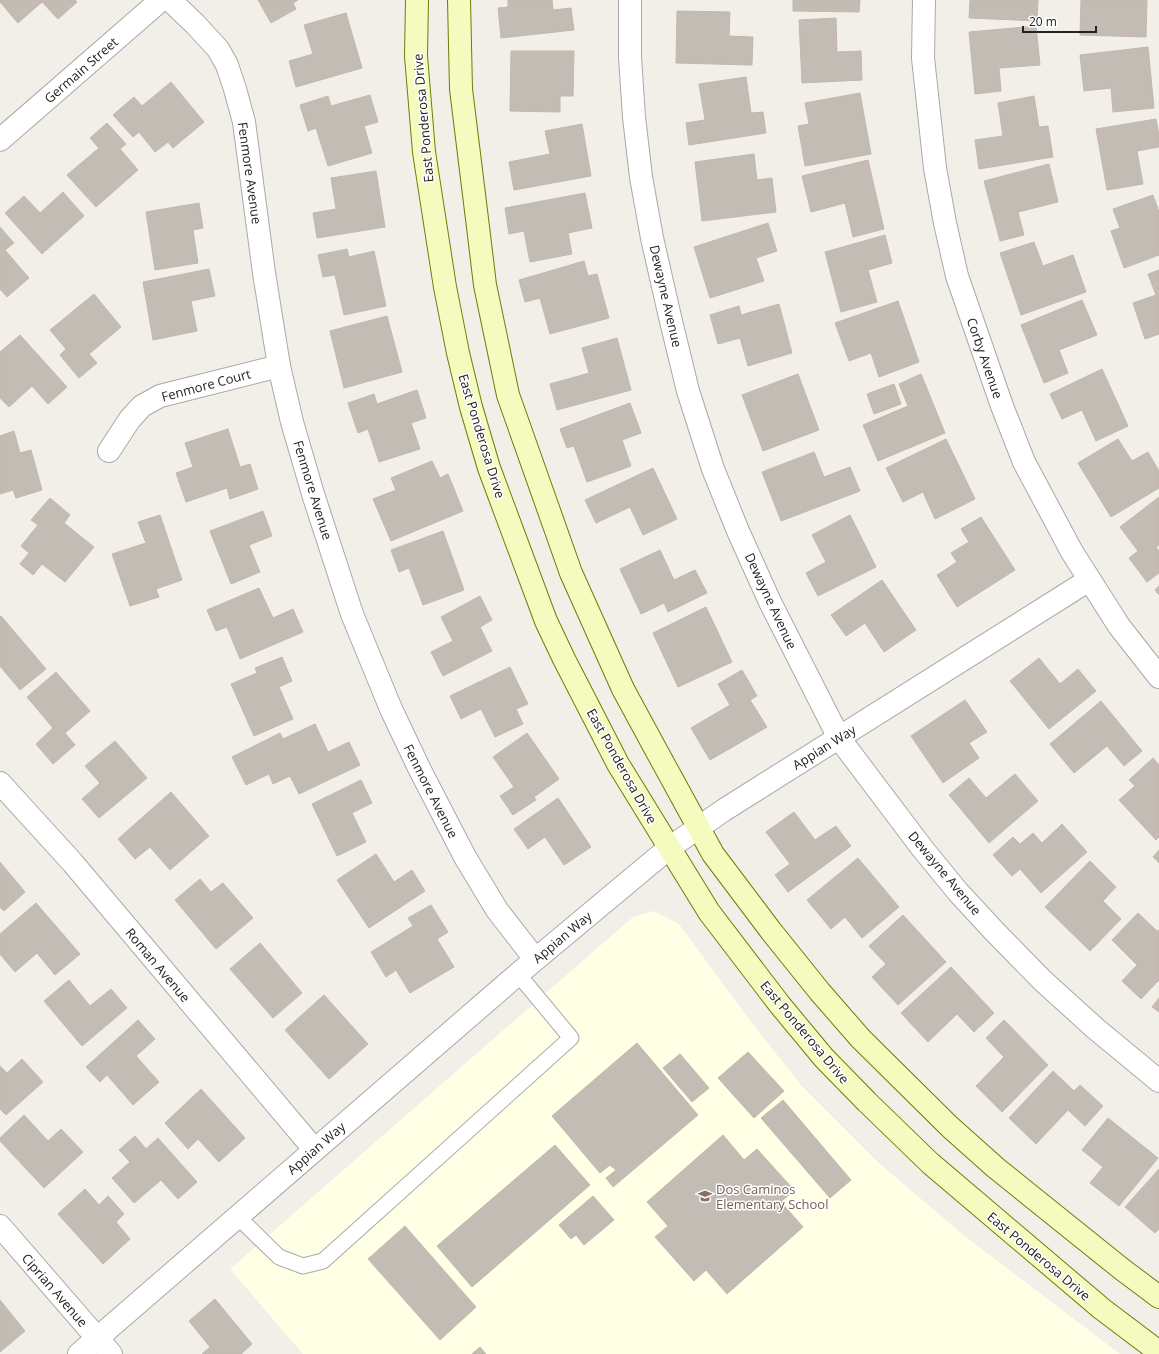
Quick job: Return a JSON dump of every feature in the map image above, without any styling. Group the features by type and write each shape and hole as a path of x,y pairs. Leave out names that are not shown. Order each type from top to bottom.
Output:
{"main road":[{"name":"East Ponderosa Drive","path":"417,0 416,56 425,160 445,286 458,353 471,407 486,460 546,622 618,764 709,912 780,1005 824,1058 930,1163 967,1196 1102,1309 1159,1352"},
{"path":"459,0 461,89 478,227 486,285 508,395 571,573 624,689 698,828 713,854 770,931 861,1039 950,1127 996,1168 1159,1298"}],"street":[{"name":"Germain Street","path":"0,140 161,0"},
{"name":"Fenmore Avenue","path":"170,0 195,24 218,50 227,65 234,88 244,122 264,273 280,366 292,422 313,494 352,614 391,709 419,768 465,857 497,910 535,959"},
{"name":"Dewayne Avenue","path":"630,0 630,56 641,177 670,318 688,391 713,470 738,531 770,602 839,738 922,848 958,892 1043,981 1078,1013 1159,1081"},
{"name":"Corby Avenue","path":"924,0 923,58 935,168 945,223 957,276 1002,406 1024,462 1072,552 1119,626 1159,678"},
{"name":"Fenmore Court","path":"109,452 130,418 142,406 160,396 280,366"},
{"name":"Appian Way","path":"79,1354 104,1346 237,1216 535,959 669,848 730,806 1089,580"},
{"name":"Roman Avenue","path":"0,783 72,862 314,1149"},
{"name":"Ciprian Avenue","path":"0,1226 104,1346"}],"lane":[{"path":"237,1216 279,1257 303,1266 323,1261 570,1038 518,974"}],"shaded area":[{"path":"654,911 679,924 752,1023 801,1085 880,1164 966,1237 1120,1354 303,1354 230,1269 633,917"}],"building":[{"path":"0,0 75,0 77,2 58,19 42,2 18,23 0,2"},
{"path":"258,0 298,0 293,3 296,9 271,23"},
{"path":"508,0 552,0 553,10 571,8 574,30 501,38 498,8 508,7"},
{"path":"793,0 860,0 859,12 793,11"},
{"path":"970,0 1038,0 1037,21 969,18"},
{"path":"1081,0 1147,0 1146,37 1080,35"},
{"path":"677,11 730,12 729,36 753,37 752,65 676,63"},
{"path":"346,13 362,68 296,87 289,61 313,54 304,25"},
{"path":"836,18 837,52 861,51 862,80 802,83 799,20"},
{"path":"1036,26 1040,65 999,68 1001,91 975,94 969,32"},
{"path":"1148,47 1154,108 1113,112 1111,88 1084,91 1080,55"},
{"path":"511,51 574,51 573,96 560,96 560,112 510,111"},
{"path":"746,77 751,113 763,112 766,133 689,145 686,123 705,120 699,84"},
{"path":"171,82 204,122 173,148 168,142 155,152 139,132 133,137 113,115 134,97 142,106"},
{"path":"860,93 871,154 805,166 798,126 809,124 805,103"},
{"path":"370,95 378,122 364,126 372,153 328,166 316,128 308,131 300,105 328,96 331,106"},
{"path":"1034,96 1039,127 1048,126 1053,157 979,169 975,140 1003,136 998,103"},
{"path":"1156,119 1159,147 1137,151 1143,184 1107,190 1096,129"},
{"path":"107,123 126,144 120,149 138,170 96,207 67,175 99,148 90,138"},
{"path":"582,124 591,176 514,190 509,162 550,154 545,131"},
{"path":"754,154 757,180 772,178 776,212 702,221 695,162"},
{"path":"868,160 884,229 853,237 845,203 811,212 802,176"},
{"path":"1049,164 1058,202 1018,212 1024,235 1000,241 984,181"},
{"path":"376,171 385,227 317,238 313,213 336,209 331,178"},
{"path":"63,192 84,216 42,254 5,213 24,196 40,213"},
{"path":"585,193 592,228 568,233 572,254 530,262 524,231 509,234 505,208"},
{"path":"1153,195 1159,212 1159,255 1124,268 1111,231 1120,228 1113,209"},
{"path":"199,203 203,228 193,230 198,263 155,270 146,212"},
{"path":"768,223 777,251 756,258 764,281 710,298 694,247"},
{"path":"0,227 14,243 5,250 29,278 7,297 0,290"},
{"path":"885,235 892,263 868,270 877,302 841,312 825,252"},
{"path":"1034,242 1043,266 1073,255 1086,292 1021,315 1000,253"},
{"path":"347,249 349,257 374,251 386,306 344,315 335,275 323,277 318,255"},
{"path":"584,261 588,276 597,274 609,318 550,334 540,298 525,302 519,280"},
{"path":"209,269 215,296 191,301 197,331 153,340 143,282"},
{"path":"1159,270 1159,334 1145,339 1133,303 1156,295 1148,274"},
{"path":"94,294 121,327 89,354 97,363 79,378 60,355 66,349 50,330"},
{"path":"1082,300 1097,335 1059,350 1068,373 1044,383 1021,325"},
{"path":"898,301 919,362 879,377 871,353 849,361 835,323"},
{"path":"779,304 792,353 748,366 740,338 718,344 710,315 739,306 741,315"},
{"path":"387,316 402,372 344,388 330,331"},
{"path":"20,335 67,387 48,404 32,386 9,407 0,398 0,352"},
{"path":"617,338 631,390 557,410 550,384 589,373 582,348"},
{"path":"1102,369 1128,426 1096,441 1082,410 1062,419 1050,394"},
{"path":"798,374 819,430 763,451 742,395"},
{"path":"921,374 945,433 878,461 863,425 908,406 899,384"},
{"path":"894,384 901,404 874,414 867,394"},
{"path":"417,390 426,418 411,423 420,449 379,462 368,429 358,433 348,403 374,394 377,404"},
{"path":"630,403 641,433 622,440 631,466 587,482 574,446 567,448 560,429"},
{"path":"228,429 240,467 250,464 258,489 230,499 227,488 186,502 176,473 193,467 185,443"},
{"path":"14,431 20,453 31,450 42,490 16,498 13,490 0,494 0,436"},
{"path":"946,439 975,499 935,519 923,492 903,502 886,468"},
{"path":"1118,439 1132,461 1148,452 1159,471 1159,488 1111,517 1078,463"},
{"path":"814,452 824,477 850,467 860,491 781,521 762,472"},
{"path":"432,461 440,478 448,474 463,511 391,541 373,499 396,490 391,478"},
{"path":"653,468 677,519 643,535 630,507 596,523 585,500"},
{"path":"1159,497 1159,545 1156,547 1159,551 1159,573 1147,582 1129,558 1138,551 1120,527"},
{"path":"50,498 70,515 64,523 94,547 65,582 42,564 33,575 20,564 29,553 21,546 38,525 31,520"},
{"path":"263,511 272,536 249,545 260,572 231,584 210,531"},
{"path":"160,515 182,580 156,589 159,597 130,606 112,554 146,543 138,522"},
{"path":"850,515 876,567 818,596 806,573 826,562 812,535"},
{"path":"981,517 1015,570 957,607 937,575 957,562 951,553 969,542 961,529"},
{"path":"443,531 464,590 423,605 409,568 399,572 391,550"},
{"path":"660,550 674,580 695,570 707,593 668,612 664,603 641,614 620,569"},
{"path":"882,580 916,630 884,652 865,623 846,636 831,615"},
{"path":"1159,586 1159,595 1155,590"},
{"path":"259,588 273,618 293,609 303,632 240,659 227,627 216,631 207,610"},
{"path":"480,596 492,620 480,627 492,651 443,676 431,652 453,641 441,617"},
{"path":"706,607 732,662 678,687 653,633"},
{"path":"1,616 46,669 20,690 0,666"},
{"path":"282,657 292,681 279,687 293,719 254,736 231,684 257,673 255,668"},
{"path":"1039,658 1060,684 1078,669 1096,691 1049,729 1010,681"},
{"path":"510,667 528,704 516,709 523,724 495,737 481,709 461,719 450,696"},
{"path":"742,670 757,696 750,700 767,727 710,760 691,728 730,705 718,684"},
{"path":"56,672 90,711 65,733 75,745 53,764 36,744 53,728 27,697"},
{"path":"965,700 987,732 969,743 979,758 943,783 911,736"},
{"path":"1101,701 1142,751 1124,766 1107,746 1074,773 1050,744"},
{"path":"315,724 328,752 349,742 360,765 299,794 290,776 273,784 269,774 246,785 232,757 280,733 283,739"},
{"path":"527,733 559,779 534,797 536,800 513,815 500,796 514,787 493,757"},
{"path":"115,741 147,778 99,818 82,799 100,783 85,766"},
{"path":"1153,758 1159,765 1159,837 1156,840 1119,800 1135,786 1129,780"},
{"path":"1015,774 1038,801 989,843 949,795 969,778 986,798"},
{"path":"361,780 372,803 352,813 366,842 337,856 312,804"},
{"path":"171,792 209,836 170,870 150,847 135,859 118,839"},
{"path":"558,798 591,847 564,865 545,837 528,849 514,829"},
{"path":"794,812 815,840 836,826 851,846 788,892 775,875 790,864 766,832"},
{"path":"1062,824 1087,852 1041,893 1020,869 1012,876 993,855 1013,837 1020,844 1033,833 1042,843"},
{"path":"1159,850 1159,863 1153,857"},
{"path":"376,854 394,882 412,870 425,891 369,928 337,880"},
{"path":"858,858 899,907 862,938 845,917 831,929 807,900"},
{"path":"1090,861 1116,887 1103,901 1121,919 1090,951 1045,907"},
{"path":"0,862 25,892 4,911 0,907"},
{"path":"200,879 211,892 223,883 253,918 216,949 175,900"},
{"path":"36,903 80,954 55,975 37,953 15,972 0,954 0,934"},
{"path":"431,905 448,932 437,939 454,967 410,993 396,970 386,977 371,952 413,926 408,918"},
{"path":"1138,913 1157,931 1159,930 1159,980 1141,999 1122,981 1137,965 1112,940"},
{"path":"903,915 946,962 898,1005 872,977 886,964 869,946"},
{"path":"260,943 302,993 273,1018 230,969"},
{"path":"951,967 994,1013 974,1032 957,1014 928,1042 901,1013"},
{"path":"69,980 90,1006 111,989 127,1008 82,1046 44,1001"},
{"path":"324,995 368,1044 329,1079 285,1030"},
{"path":"1159,998 1159,1012 1152,1007"},
{"path":"138,1020 155,1039 136,1056 159,1082 133,1105 107,1075 100,1082 86,1067"},
{"path":"1004,1020 1048,1065 1002,1112 976,1086 1004,1057 986,1038"},
{"path":"637,1043 698,1115 613,1187 606,1178 616,1170 610,1165 600,1173 552,1116"},
{"path":"748,1052 784,1091 754,1118 718,1078"},
{"path":"680,1054 709,1088 692,1102 663,1068"},
{"path":"22,1059 43,1082 6,1115 0,1109 0,1066 7,1073"},
{"path":"1053,1071 1074,1091 1080,1085 1103,1106 1085,1126 1068,1110 1036,1144 1009,1118"},
{"path":"201,1089 245,1138 219,1162 198,1139 188,1149 165,1123"},
{"path":"783,1100 851,1180 830,1198 761,1118"},
{"path":"24,1115 48,1141 61,1129 83,1152 44,1188 0,1141 0,1138"},
{"path":"1108,1118 1158,1158 1119,1206 1090,1183 1103,1167 1082,1150"},
{"path":"723,1135 744,1160 757,1149 794,1190 781,1202 803,1227 727,1294 706,1270 694,1281 655,1237 668,1226 647,1202"},
{"path":"135,1136 146,1149 158,1138 197,1182 178,1199 161,1180 134,1203 112,1178 130,1162 119,1150"},
{"path":"555,1145 590,1185 472,1287 437,1246"},
{"path":"1159,1169 1159,1229 1155,1233 1125,1207"},
{"path":"85,1189 99,1205 108,1196 124,1214 116,1222 130,1239 103,1264 58,1214"},
{"path":"593,1196 614,1220 584,1245 576,1235 571,1239 559,1225"},
{"path":"405,1226 476,1307 440,1340 368,1259"},
{"path":"215,1299 252,1344 241,1354 202,1354 210,1347 189,1321"},
{"path":"0,1300 25,1331 0,1352"},
{"path":"480,1347 486,1354 472,1354"}],"place":[{"name":"Dos Caminos Elementary School","path":"705,1196"}]}
